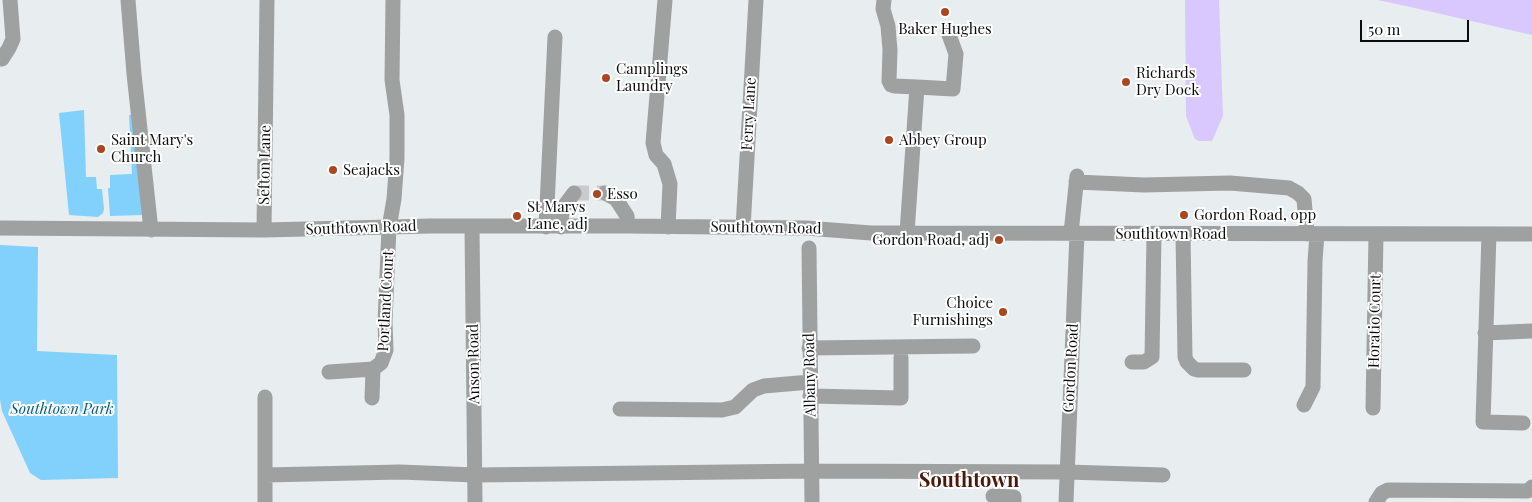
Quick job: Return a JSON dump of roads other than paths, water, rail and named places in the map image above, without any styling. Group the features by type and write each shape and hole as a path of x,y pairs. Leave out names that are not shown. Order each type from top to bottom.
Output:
{"street":[{"path":"0,59 2,59 13,39 10,0"},
{"path":"128,0 134,77 151,230"},
{"name":"Sefton Lane","path":"264,230 267,0"},
{"name":"Portland Court","path":"329,372 373,369 381,363 386,350 385,322 389,228 394,199 397,124 392,80 392,0"},
{"path":"665,0 653,143 656,155 664,164 670,184 668,227"},
{"name":"Ferry Lane","path":"743,228 756,0"},
{"path":"884,0 883,9 888,26 890,50 889,81 891,85 953,88 956,54 948,32"},
{"path":"554,37 551,119 554,227"},
{"path":"907,233 917,87"},
{"name":"Gordon Road","path":"1066,502 1076,179 1144,185 1230,183 1288,188 1298,192 1304,199 1312,234"},
{"path":"554,227 562,209 574,193"},
{"path":"605,193 616,199 627,216 628,226"},
{"name":"Southtown Road","path":"0,228 264,230 431,226 628,226 806,228 907,233 1532,234"},
{"name":"Anson Road","path":"472,226 475,502"},
{"path":"1132,362 1144,362 1152,357 1154,234"},
{"path":"1183,234 1187,362 1194,369 1198,370 1244,370"},
{"path":"1304,405 1313,387 1314,261 1312,234"},
{"name":"Horatio Court","path":"1373,408 1376,234"},
{"path":"1489,234 1483,422 1523,423"},
{"name":"Albany Road","path":"809,248 812,502"},
{"path":"1485,333 1532,332"},
{"path":"810,348 973,346"},
{"path":"620,409 722,410 735,407 753,390 764,386 901,398 901,357"},
{"name":"Portland Court","path":"372,398 373,369"},
{"path":"265,397 265,502"},
{"path":"265,475 400,472 475,475 812,470 1067,472 1163,475"},
{"path":"1376,502 1382,493 1388,490 1528,491 1532,487"},
{"path":"993,496 1014,497 1014,502"}],"tunnel":[{"path":"574,193 605,193"}],"place":[{"name":"Baker Hughes","path":"945,12"},
{"name":"Camplings Laundry","path":"606,78"},
{"name":"Richards Dry Dock","path":"1126,82"},
{"name":"Abbey Group","path":"889,140"},
{"name":"Saint Mary's Church","path":"101,149"},
{"name":"Seajacks","path":"333,170"},
{"name":"Esso","path":"597,194"},
{"name":"Gordon Road, opp","path":"1184,215"},
{"name":"St Marys Lane, adj","path":"517,216"},
{"name":"Gordon Road, adj","path":"999,240"},
{"name":"Choice Furnishings","path":"1003,312"}],"district":[{"name":"Southtown","path":"969,481"}],"park label":[{"name":"Southtown Park","path":"62,409"}]}
